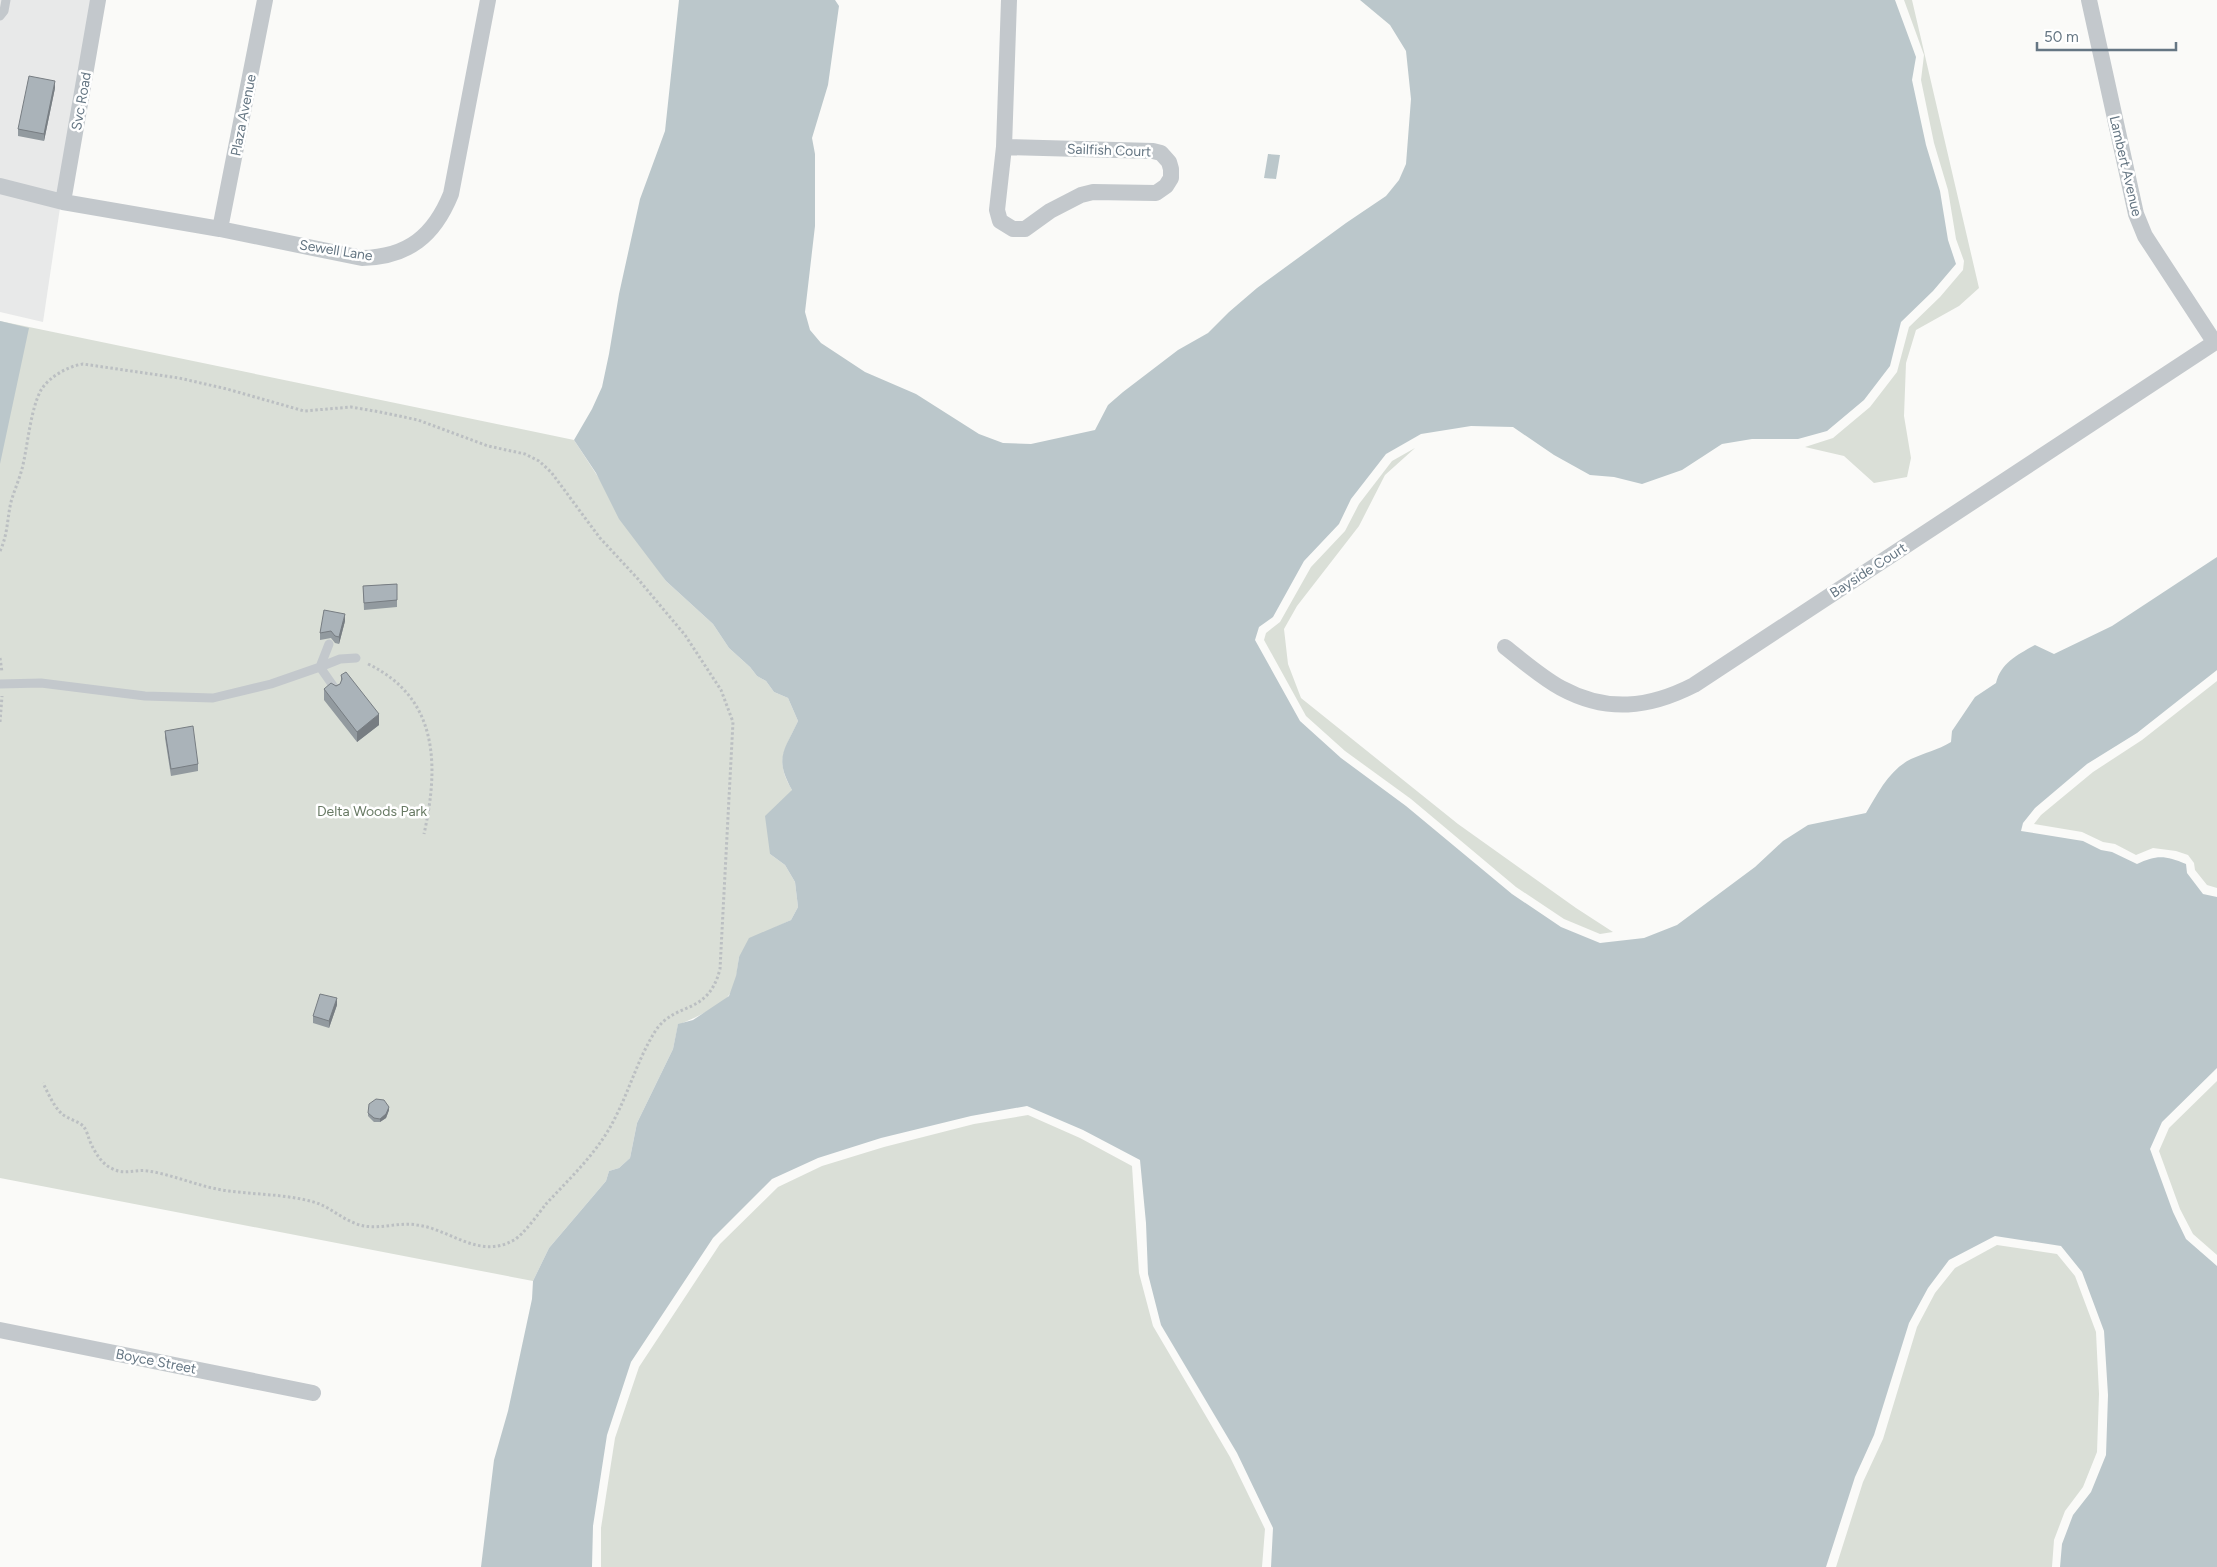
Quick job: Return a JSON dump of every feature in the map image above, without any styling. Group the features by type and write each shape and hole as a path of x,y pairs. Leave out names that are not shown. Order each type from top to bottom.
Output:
{"street":[{"name":"Svc Road","path":"63,202 98,0"},
{"name":"Plaza Avenue","path":"220,229 265,0"},
{"name":"Sewell Lane","path":"0,186 63,202 220,229 362,258 379,257 399,252 417,243 430,232 444,213 451,194 488,0"},
{"name":"Sailfish Court","path":"1004,147 1153,150 1161,153 1168,162 1171,169 1171,178 1166,186 1156,193 1093,192 1081,195 1050,211 1025,229 1013,229 1000,221 997,210 1004,147 1009,0"},
{"name":"Lambert Avenue","path":"2089,0 2136,214 2145,236 2216,342"},
{"name":"Bayside Court","path":"1505,647 1560,687 1581,697 1604,704 1627,705 1651,702 1673,696 1694,685 2216,342"},
{"name":"Boyce Street","path":"0,1330 313,1393"}],"lane":[{"path":"2,14 6,0"},
{"path":"320,667 329,644"},
{"path":"0,684 41,682 145,696 213,698 270,684 340,658 356,658"},
{"path":"320,667 336,690"}],"path":[{"path":"0,550 8,529 11,503 22,471 36,404 42,389 73,365 82,364 178,378 227,389 304,411 351,407 418,420 488,446 525,454 545,466 594,531 638,579 685,635 716,681 728,707 732,722 720,959 717,982 702,1001 665,1021 658,1028 643,1053 616,1118 603,1138 585,1162 514,1240 492,1247 470,1244 425,1226 407,1223 365,1226 346,1219 317,1203 297,1198 228,1191 146,1170 125,1173 113,1169 101,1161 91,1145 84,1126 61,1114 44,1083"},
{"path":"356,658 396,680 409,695 421,715 428,735 432,759 433,790 424,834"}],"shaded area":[{"path":"0,0 91,0 43,322 0,312"},
{"path":"679,0 835,0 839,6 828,85 812,138 815,154 815,226 805,312 810,330 821,343 865,372 916,394 979,434 1003,443 1031,444 1095,430 1108,405 1123,392 1178,350 1208,333 1257,288 1386,196 1399,180 1406,164 1411,99 1406,51 1390,25 1360,0 1895,0 1916,57 1912,80 1926,145 1940,191 1948,240 1956,264 1933,291 1901,322 1890,366 1864,400 1827,431 1798,439 1752,439 1722,444 1682,470 1642,484 1614,477 1590,475 1554,455 1513,427 1471,426 1421,434 1386,454 1351,499 1339,524 1304,561 1273,617 1259,627 1255,640 1300,721 1341,758 1406,806 1512,894 1561,927 1600,943 1644,938 1677,925 1755,867 1783,841 1808,825 1866,813 1896,769 1911,759 1951,742 1952,731 1975,697 1996,683 2002,670 2016,656 2035,645 2054,654 2112,626 2217,557 2217,670 2137,733 2087,764 2035,808 2023,823 2021,831 2083,841 2137,864 2161,857 2179,861 2186,864 2187,873 2203,894 2217,897 2217,1068 2162,1122 2150,1149 2173,1212 2186,1239 2217,1266 2217,1567 2060,1567 2062,1544 2073,1515 2091,1492 2106,1455 2108,1395 2104,1331 2082,1272 2061,1246 1995,1236 1949,1260 1928,1288 1909,1323 1874,1435 1855,1477 1826,1567 1271,1567 1273,1528 1237,1453 1161,1325 1148,1274 1146,1223 1140,1160 1083,1130 1027,1106 971,1116 881,1138 818,1158 772,1179 713,1238 631,1362 607,1435 593,1526 592,1567 481,1567 494,1460 508,1411 532,1299 533,1281 549,1248 606,1181 609,1171 619,1168 630,1158 637,1123 673,1049 678,1024 693,1020 729,996 736,976 739,957 749,938 791,920 798,907 795,882 785,865 770,854 765,816 792,790 783,770 782,762 785,748 798,721 788,698 774,692 766,681 757,676 729,648 713,624 666,581 619,519 596,473 574,440 602,387 619,294 640,199 665,131"},
{"path":"1268,154 1280,155 1276,179 1264,178"},
{"path":"0,321 29,328 0,464"}],"green space":[{"path":"1904,0 1912,0 1979,288 1959,306 1916,330 1906,363 1904,416 1911,458 1907,477 1874,483 1844,456 1805,447 1833,438 1870,407 1897,372 1909,327 1940,297 1963,270 1964,261 1956,239 1948,190 1934,143 1921,80 1924,55"},
{"name":"Delta Woods Park","path":"0,321 574,440 666,581 713,624 729,648 757,676 766,681 774,692 788,698 798,721 783,755 784,771 792,790 770,854 785,865 795,882 798,907 791,920 776,927 739,957 734,987 720,1004 678,1025 673,1049 637,1123 630,1158 619,1168 609,1171 606,1181 549,1248 533,1281 0,1178"},
{"path":"1415,448 1385,475 1359,526 1297,606 1284,629 1288,664 1301,698 1458,824 1613,932 1600,934 1564,919 1516,887 1411,799 1345,751 1306,716 1264,640 1266,633 1280,622 1311,567 1345,531 1359,504 1392,461"},
{"path":"2217,681 2217,888 2207,885 2195,870 2194,863 2188,855 2176,851 2153,848 2136,855 2115,844 2103,842 2082,832 2034,824 2041,815 2093,772 2142,740"},
{"path":"2217,1081 2217,1255 2193,1234 2180,1209 2159,1151 2169,1128"},
{"path":"1028,1115 1080,1138 1132,1166 1139,1273 1153,1326 1230,1457 1265,1529 1262,1567 601,1567 601,1528 615,1438 639,1367 720,1244 778,1187 822,1166 884,1147 974,1124"},
{"path":"1997,1245 2057,1254 2075,1276 2096,1332 2099,1394 2097,1452 2083,1487 2065,1511 2054,1540 2052,1567 1836,1567 1863,1482 1883,1439 1917,1327 1935,1293 1955,1268"}],"building":[{"path":"29,76 55,81 44,134 18,129"},
{"path":"397,584 397,600 364,603 363,586"},
{"path":"324,610 345,614 339,637 335,636 331,631 320,633"},
{"path":"346,672 379,714 357,732 324,689 331,683 336,686 340,684 341,675"},
{"path":"193,726 198,764 171,769 165,731"},
{"path":"320,994 337,998 329,1021 313,1016"},
{"path":"376,1099 384,1100 389,1107 386,1114 380,1119 374,1118 368,1113 369,1104"}]}
